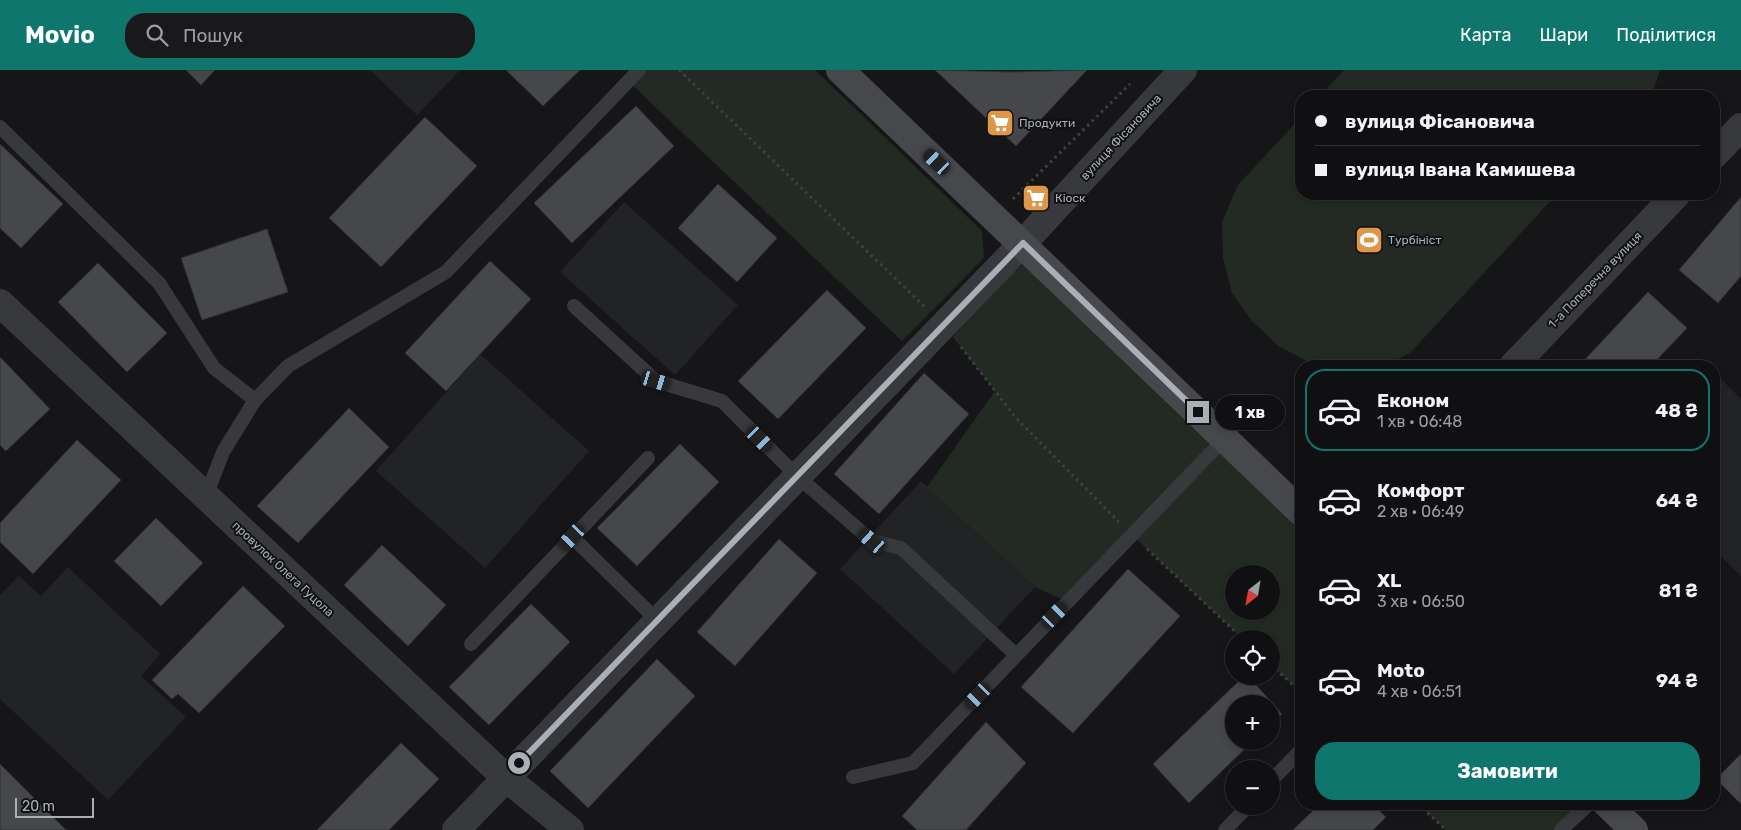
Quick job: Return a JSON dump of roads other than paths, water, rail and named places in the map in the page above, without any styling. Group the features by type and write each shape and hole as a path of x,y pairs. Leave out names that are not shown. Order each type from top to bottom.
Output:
{"street":[{"name":"вулиця Фісановича","path":"456,830 505,777 1023,243 1183,70"},
{"path":"850,73 995,217 1295,506"},
{"path":"1720,149 1741,127"},
{"name":"1-а Поперечна вулиця","path":"1519,360 1671,200"},
{"name":"провулок Олега Гуцола","path":"0,303 505,777 570,830"},
{"path":"1613,810 1634,830"}],"lane":[{"path":"206,496 224,452 255,400 288,366 446,272 639,70"},
{"path":"0,127 159,283 214,368 255,400"},
{"path":"574,306 656,381 722,401 797,476 872,541 901,548 1016,655"},
{"path":"852,777 913,763 1225,438"},
{"path":"471,644 648,458"},
{"path":"572,537 657,620"},
{"path":"1280,772 1295,756"},
{"path":"1561,830 1583,810"},
{"path":"1225,830 1239,815"}],"place":[{"name":"Продукти","path":"1000,123"},
{"name":"Кіоск","path":"1036,198"},
{"name":"Турбініст","path":"1369,240"}]}
